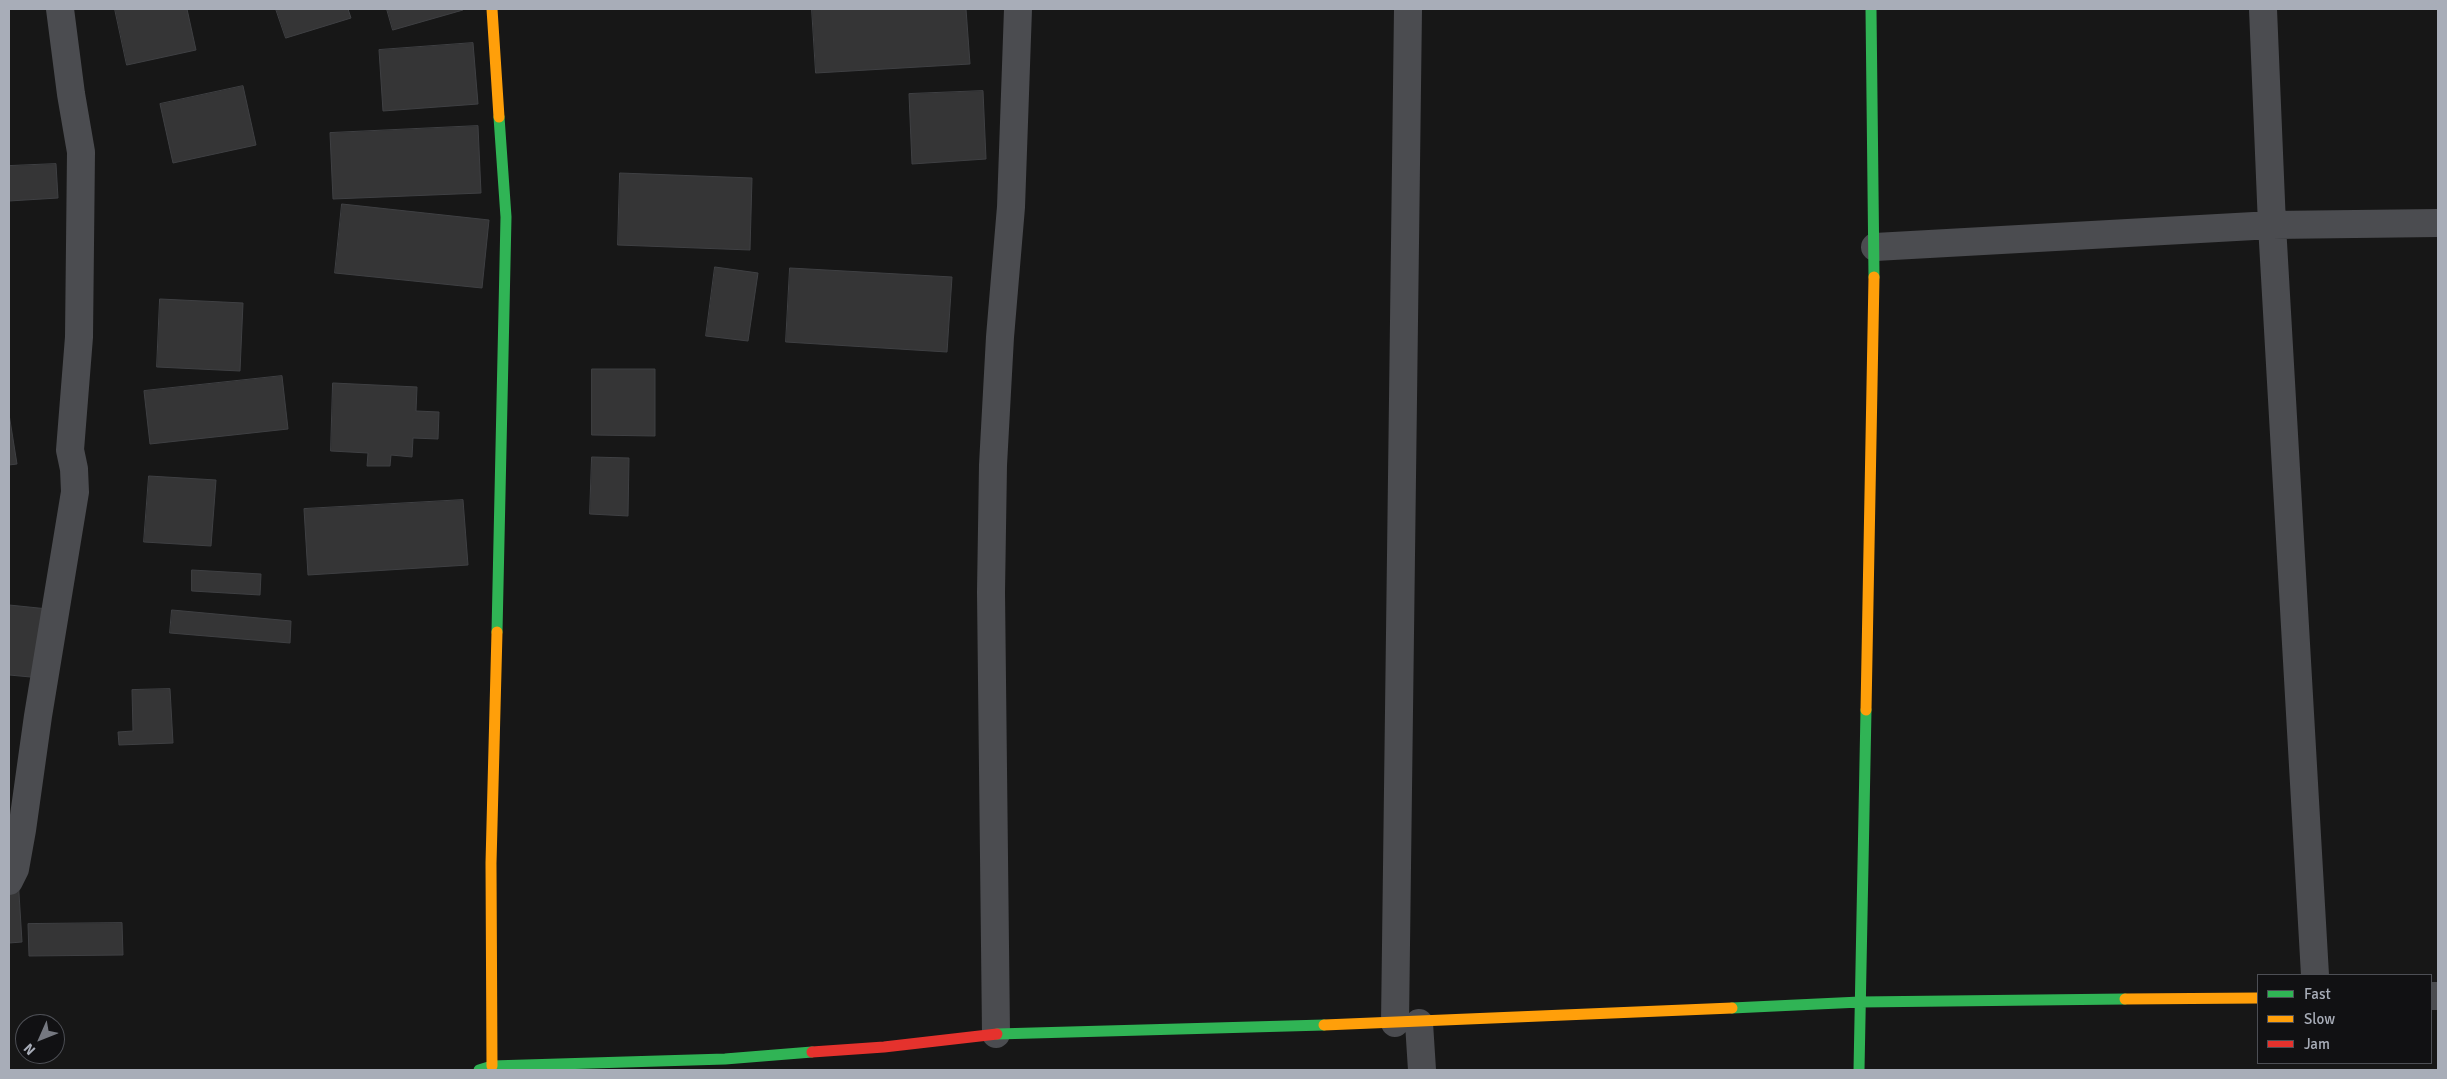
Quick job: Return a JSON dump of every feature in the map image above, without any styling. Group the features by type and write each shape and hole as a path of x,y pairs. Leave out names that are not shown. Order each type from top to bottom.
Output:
{"street":[{"path":"9,881 15,870 22,830 38,716 75,492 74,469 70,450 79,337 82,152 71,94 60,9"},
{"path":"492,9 506,226 504,395 491,863 492,1066"},
{"path":"996,1034 991,592 993,464 1000,338 1011,207 1018,9"},
{"path":"1408,9 1407,1023 1422,1070"},
{"path":"1859,1070 1875,247 1871,9"},
{"path":"2263,9 2272,225 2315,974"},
{"path":"1875,247 2272,225 2438,223"},
{"path":"479,1070 492,1066 725,1059 884,1047 996,1034 1407,1023 1860,1002 2257,998"}],"building":[{"path":"115,9 187,9 196,50 127,65"},
{"path":"276,9 348,9 351,18 286,38"},
{"path":"387,9 463,9 463,10 393,30"},
{"path":"812,9 966,9 970,64 816,73"},
{"path":"473,43 478,104 383,111 379,50"},
{"path":"243,86 256,145 173,163 160,104"},
{"path":"983,91 986,159 912,164 909,94"},
{"path":"478,126 481,193 333,199 330,133"},
{"path":"56,164 58,198 9,201 9,166"},
{"path":"620,173 752,178 750,250 618,245"},
{"path":"342,204 489,220 482,288 335,273"},
{"path":"715,267 758,273 748,341 706,336"},
{"path":"790,268 952,277 947,352 786,342"},
{"path":"160,299 243,303 240,371 157,367"},
{"path":"592,369 655,369 655,436 592,435"},
{"path":"282,376 288,429 150,444 144,391"},
{"path":"333,383 417,387 416,411 439,412 438,439 413,438 412,457 391,455 390,466 367,466 368,453 331,451"},
{"path":"9,414 17,464 9,465"},
{"path":"592,457 629,458 628,516 590,514"},
{"path":"149,476 216,480 211,546 144,542"},
{"path":"463,500 468,565 308,575 304,509"},
{"path":"192,570 261,574 260,595 192,591"},
{"path":"9,605 58,610 52,679 9,675"},
{"path":"172,610 291,621 290,643 170,633"},
{"path":"170,689 173,743 119,745 118,732 133,731 132,690"},
{"path":"18,877 22,942 9,943 9,878"},
{"path":"122,923 123,955 29,956 28,924"}],"traffic: fast":[{"path":"1871,9 1874,277"},
{"path":"497,632 506,217 499,117"},
{"path":"1859,1070 1866,710"},
{"path":"1732,1008 1860,1002 2125,999"},
{"path":"997,1034 1324,1025"},
{"path":"479,1070 492,1066 725,1059 812,1052"}],"traffic: slow":[{"path":"492,9 499,117"},
{"path":"1866,710 1874,277"},
{"path":"492,1066 491,863 497,632"},
{"path":"2125,999 2257,998"},
{"path":"1324,1025 1732,1008"}],"traffic: jam":[{"path":"812,1052 884,1047 997,1034"}]}
